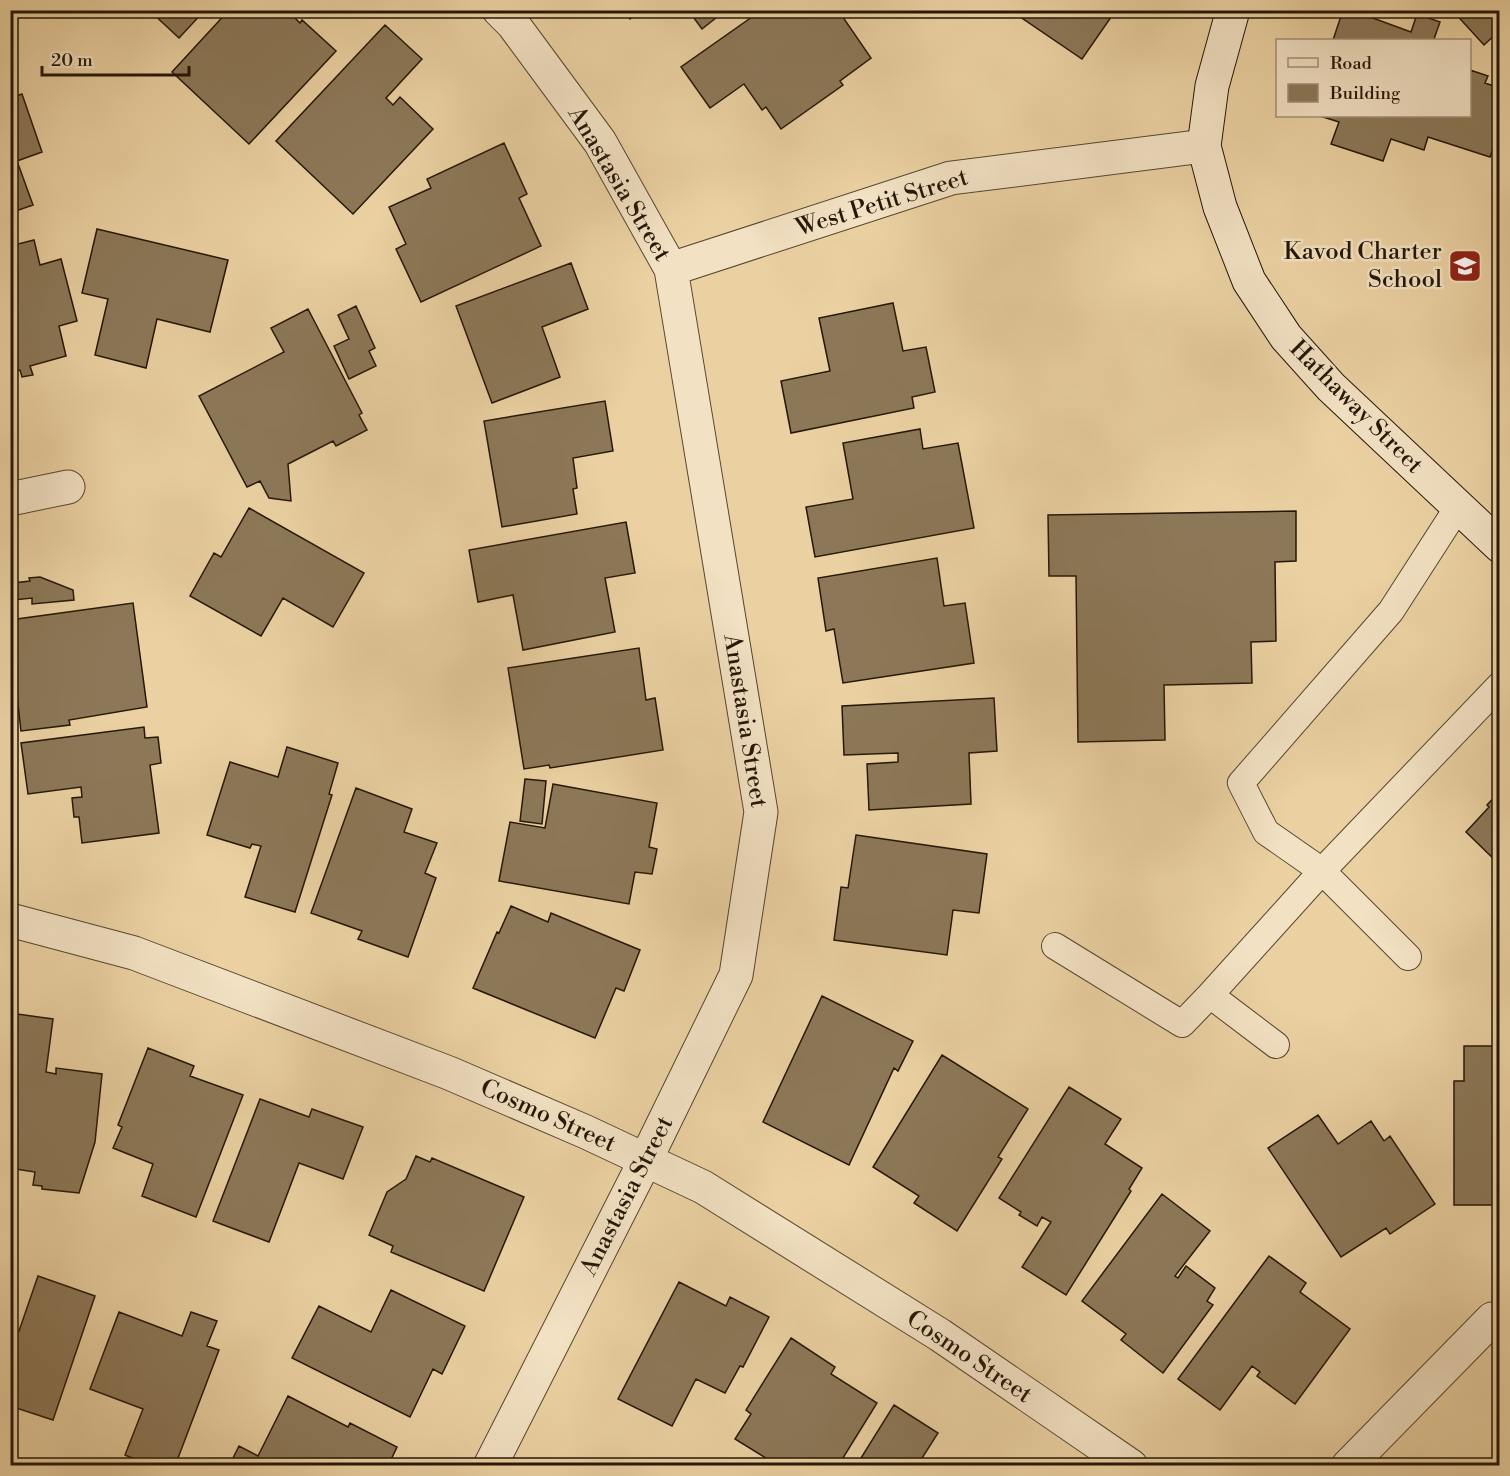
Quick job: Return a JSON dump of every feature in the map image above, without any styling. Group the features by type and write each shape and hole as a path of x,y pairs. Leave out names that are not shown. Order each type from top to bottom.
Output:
{"street":[{"name":"Anastasia Street","path":"489,1466 646,1159 736,975 761,812 671,268 600,142 513,24 499,10"},
{"path":"1204,146 1212,86 1233,10"},
{"name":"West Petit Street","path":"671,268 951,178 1204,146"},
{"name":"Hathaway Street","path":"1204,146 1220,207 1249,281 1286,337 1331,387 1500,546"},
{"path":"10,499 68,487"},
{"name":"Cosmo Street","path":"10,920 145,957 449,1073 703,1186 939,1335 1131,1466"},
{"path":"1348,1466 1492,1319"}],"lane":[{"path":"1408,957 1322,872 1266,832 1241,783 1391,611 1458,507"},
{"path":"1055,946 1182,1024 1322,872 1500,685"},
{"path":"1210,995 1276,1045"}],"building":[{"path":"149,10 205,10 179,38"},
{"path":"229,10 298,10 293,16 300,23 302,20 336,51 249,144 172,72"},
{"path":"624,10 641,10 630,19"},
{"path":"688,10 726,10 702,29"},
{"path":"762,10 838,10 871,58 840,81 843,85 781,129 766,107 762,110 744,84 710,108 681,67"},
{"path":"1010,10 1116,10 1082,59"},
{"path":"1343,10 1351,10 1411,32 1417,14 1440,22 1434,39 1333,39"},
{"path":"1452,10 1500,10 1500,30 1484,45"},
{"path":"385,25 422,59 386,98 393,105 400,97 433,129 353,214 276,141"},
{"path":"1471,70 1488,76 1485,83 1500,88 1500,130 1490,157 1428,137 1424,150 1391,139 1383,161 1331,144 1339,122 1323,117 1471,117"},
{"path":"22,94 42,152 17,161 33,205 10,213 10,98"},
{"path":"504,143 527,194 519,198 541,246 421,302 396,249 406,244 389,207 431,188 427,179"},
{"path":"97,229 228,260 210,332 157,319 146,368 95,355 108,299 82,293"},
{"path":"34,240 40,265 61,259 77,321 59,326 66,356 30,366 33,375 22,377 20,370 10,372 10,246"},
{"path":"571,263 588,309 542,327 560,377 492,403 456,306"},
{"path":"893,303 903,351 926,347 935,392 912,397 914,408 791,433 781,381 830,371 819,318"},
{"path":"356,306 375,348 369,351 376,366 349,379 334,346 349,339 338,315"},
{"path":"308,309 362,413 359,415 367,430 336,446 333,441 288,464 291,501 269,498 260,481 247,487 199,396 284,352 271,328"},
{"path":"605,401 613,451 573,458 577,488 573,489 577,514 502,527 484,421"},
{"path":"920,429 923,449 958,443 974,528 815,557 806,507 853,499 843,443"},
{"path":"249,508 364,573 333,627 283,598 261,636 190,596 214,553 221,557"},
{"path":"1296,511 1296,561 1275,562 1276,641 1251,642 1252,683 1164,685 1165,740 1078,742 1076,576 1049,576 1048,515"},
{"path":"626,522 635,573 605,578 615,632 523,650 513,595 478,602 469,550"},
{"path":"937,558 944,606 965,603 974,663 843,683 834,629 826,631 818,578"},
{"path":"40,577 73,590 74,600 32,604 32,598 14,600 13,583"},
{"path":"133,603 147,707 69,720 70,725 21,731 16,687 10,688 10,675 16,674 10,620"},
{"path":"639,648 646,700 655,698 663,750 550,768 549,765 524,769 508,668"},
{"path":"994,698 997,751 969,753 971,804 869,810 867,764 898,762 898,753 844,755 842,706"},
{"path":"144,727 145,738 158,737 161,763 150,765 159,833 82,843 79,817 74,817 72,798 82,797 81,787 28,794 21,743"},
{"path":"287,747 338,763 329,794 332,795 295,912 245,897 261,846 252,844 250,848 207,835 230,762 278,777"},
{"path":"525,779 546,781 542,824 520,821"},
{"path":"553,784 657,803 649,847 657,849 652,874 635,872 629,904 499,881 510,822 545,828"},
{"path":"356,788 412,809 404,832 437,843 425,873 436,878 408,957 358,939 362,931 311,913"},
{"path":"1500,791 1500,865 1466,832"},
{"path":"856,835 987,854 979,913 953,910 947,955 834,940 841,887 848,888"},
{"path":"511,906 548,922 551,913 640,950 624,991 616,988 595,1038 473,988"},
{"path":"822,996 913,1041 898,1071 894,1068 849,1165 763,1122"},
{"path":"10,1013 53,1019 46,1072 56,1074 56,1068 102,1074 95,1142 79,1193 42,1189 42,1186 33,1185 35,1172 10,1168"},
{"path":"1464,1046 1500,1046 1500,1205 1454,1205 1454,1081 1464,1081"},
{"path":"148,1048 194,1066 190,1076 243,1095 196,1217 142,1196 153,1164 113,1148 122,1127 118,1125"},
{"path":"942,1055 1028,1109 998,1157 1002,1159 957,1231 914,1203 919,1196 873,1167"},
{"path":"1069,1087 1121,1119 1105,1144 1142,1168 1129,1189 1131,1191 1066,1295 1022,1267 1051,1222 1042,1217 1037,1226 1019,1215 1021,1212 999,1198"},
{"path":"260,1099 309,1117 312,1109 363,1127 343,1179 299,1163 269,1242 213,1221"},
{"path":"1318,1115 1338,1144 1371,1121 1384,1141 1390,1136 1435,1204 1390,1234 1386,1228 1341,1257 1268,1148"},
{"path":"416,1156 430,1162 432,1158 524,1197 484,1291 391,1252 393,1246 369,1235 387,1192 406,1179"},
{"path":"1162,1194 1210,1231 1175,1276 1178,1278 1186,1266 1215,1288 1207,1301 1213,1305 1163,1373 1121,1340 1126,1334 1082,1301"},
{"path":"1269,1256 1306,1283 1300,1292 1350,1329 1295,1404 1257,1376 1260,1372 1252,1366 1220,1410 1178,1379"},
{"path":"38,1276 95,1296 53,1420 10,1406 10,1328 19,1331"},
{"path":"679,1282 726,1306 730,1297 769,1317 743,1367 740,1366 725,1393 696,1379 672,1426 618,1399"},
{"path":"391,1290 465,1326 442,1374 433,1369 410,1417 292,1358 319,1306 371,1332"},
{"path":"119,1312 182,1336 191,1312 217,1321 207,1346 219,1350 175,1466 151,1466 125,1455 143,1409 90,1389"},
{"path":"791,1338 835,1367 831,1374 877,1403 838,1466 765,1466 769,1460 735,1439 751,1414 746,1410"},
{"path":"288,1396 348,1427 350,1423 397,1447 388,1466 229,1466 239,1446 258,1456"},
{"path":"894,1405 938,1433 917,1466 856,1466"}],"place":[{"name":"Kavod Charter School","path":"1465,266"}]}
